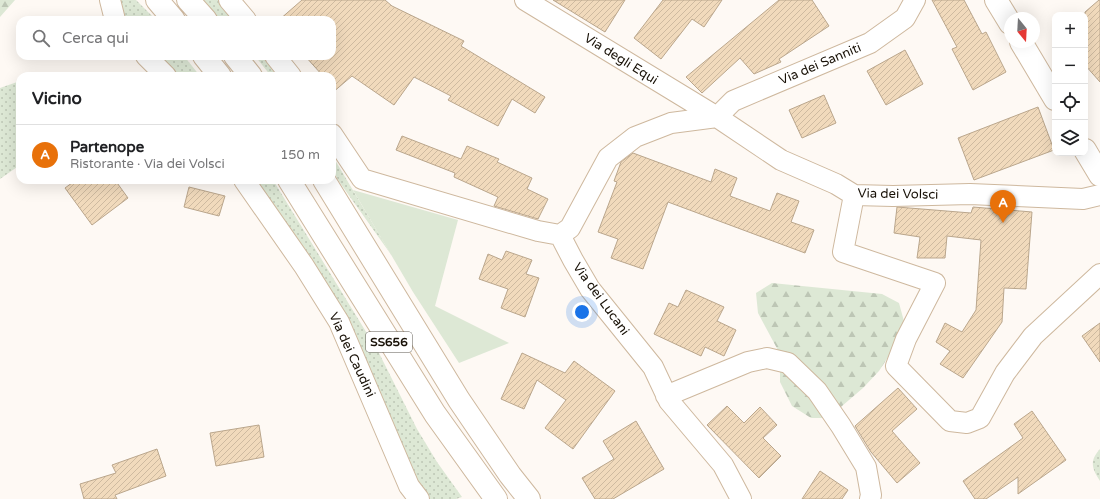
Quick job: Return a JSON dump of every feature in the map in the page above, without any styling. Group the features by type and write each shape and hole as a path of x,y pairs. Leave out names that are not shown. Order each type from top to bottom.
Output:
{"main road":[{"path":"157,0 171,16"},
{"path":"188,0 202,16"},
{"path":"996,0 1004,13"},
{"path":"1025,48 1052,94"},
{"path":"207,60 217,72"},
{"path":"238,60 248,72"},
{"path":"1088,155 1100,175"},
{"name":"SS656","path":"292,184 431,408 496,499"},
{"name":"SS656","path":"326,184 458,400 510,475 529,499"}],"street":[{"path":"110,0 114,16"},
{"path":"229,0 243,16"},
{"name":"Via degli Equi","path":"525,0 717,117"},
{"name":"Via dei Sanniti","path":"717,117 733,101 870,43 905,18 915,0"},
{"path":"150,60 162,72"},
{"path":"278,60 288,72"},
{"path":"336,140 362,179 538,231 560,235 570,228 608,158 634,137 671,123 717,117"},
{"name":"Via dei Volsci","path":"717,117 781,160 836,184 854,195 893,196 970,194 1083,199 1100,195"},
{"name":"Via dei Caudini","path":"247,184 304,266 339,322 409,486 419,499"},
{"path":"854,195 843,252 935,283 906,339 896,366 950,421 967,423 980,418 1005,373 1033,336 1100,274"},
{"name":"Via dei Lucani","path":"560,235 590,289 653,367 669,401 723,465 741,499"},
{"path":"666,396 748,362 767,358 788,363 816,391 841,426 866,467 871,495 870,499"}],"green space":[{"path":"0,0 15,0 0,17"},
{"path":"109,0 136,0 152,16 115,16"},
{"path":"200,0 221,0 232,16 214,16"},
{"path":"156,60 187,60 197,72 168,72"},
{"path":"258,60 265,60 274,72 268,72"},
{"path":"16,82 16,168 0,179 0,88"},
{"path":"336,162 392,256 336,176"},
{"path":"252,184 275,184 379,353 417,429 437,462 462,497 456,499 424,499 393,438"},
{"path":"353,190 458,220 435,306 509,343 459,363 413,292"},
{"path":"772,283 882,294 899,303 905,325 894,348 879,371 863,388 828,418 811,418 792,406 780,382 780,354 758,313 756,293"},
{"path":"1100,449 1100,481 1095,473 1093,461"}],"building":[{"path":"302,0 385,0 392,6 464,41 461,46 545,97 535,113 512,99 498,126 448,100 451,96 414,77 394,105 352,76 336,90 336,72 319,72 309,60 336,60 336,16 284,16"},
{"path":"553,0 625,0 605,32"},
{"path":"663,0 722,0 704,27 692,19 661,59 634,38"},
{"path":"779,0 812,0 829,26 779,59 781,62 754,74 740,58 702,93 686,77"},
{"path":"932,0 964,0 982,34 986,32 1006,72 973,90 952,49 957,47"},
{"path":"1100,0 1100,82 1088,68 1088,12 1085,12"},
{"path":"905,50 923,84 886,105 867,71"},
{"path":"824,95 836,123 802,138 789,110"},
{"path":"1038,107 1052,145 1052,151 974,180 958,138"},
{"path":"402,136 461,159 467,146 499,159 497,162 532,178 527,189 548,199 538,219 494,206 498,197 454,177 455,173 396,150"},
{"path":"633,153 711,182 715,169 737,178 730,196 770,211 777,193 799,201 791,222 814,230 805,253 668,202 643,269 611,258 618,239 598,232 617,182 614,181 621,162"},
{"path":"70,184 118,184 128,198 92,225 65,188"},
{"path":"189,187 225,196 219,216 184,207"},
{"path":"897,207 971,213 973,207 1032,212 1026,289 1004,288 1002,322 963,378 940,364 950,351 936,342 945,323 962,332 976,310 981,240 947,236 945,258 917,258 920,237 894,233"},
{"path":"506,251 532,260 526,274 539,278 525,317 501,308 508,289 479,279 488,254 502,260"},
{"path":"686,290 724,307 717,321 736,330 724,356 705,347 701,356 654,334 669,303 678,307"},
{"path":"1100,323 1100,362 1082,336"},
{"path":"522,353 565,373 574,361 615,391 573,449 545,428 566,400 537,380 524,409 501,399"},
{"path":"898,388 917,409 892,431 920,463 897,483 871,452 855,426"},
{"path":"727,406 744,423 760,407 777,425 763,438 781,456 759,478 707,425"},
{"path":"1032,411 1066,460 1018,494 1018,477 986,499 975,499 963,481 1023,438 1014,424"},
{"path":"636,421 664,469 613,499 595,499 582,478 614,459 603,441"},
{"path":"259,425 264,457 216,466 210,433"},
{"path":"157,449 166,476 115,495 117,499 84,499 80,484 116,473 112,465"},
{"path":"820,471 848,490 842,499 802,499"}],"place":[{"name":"Partenope","path":"1003,223"}]}
